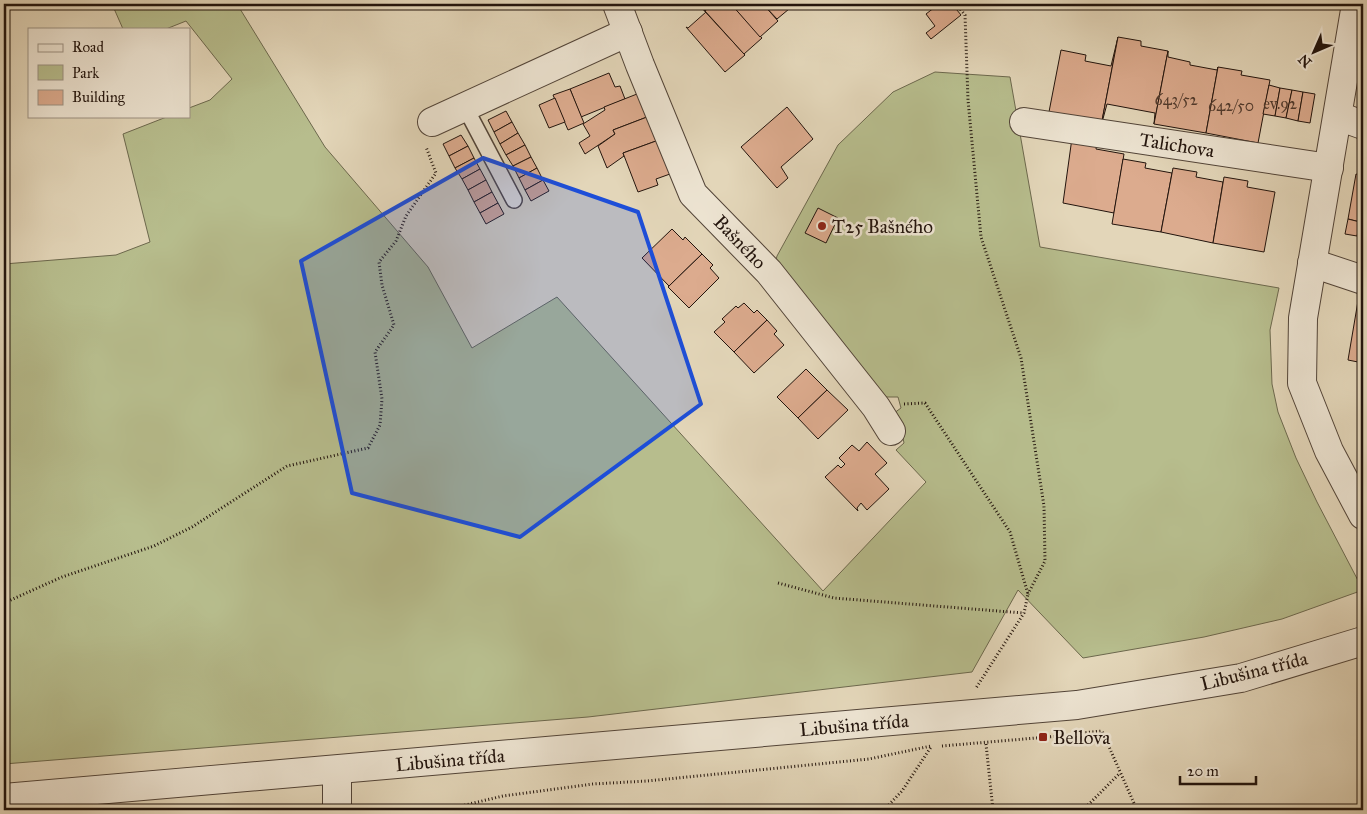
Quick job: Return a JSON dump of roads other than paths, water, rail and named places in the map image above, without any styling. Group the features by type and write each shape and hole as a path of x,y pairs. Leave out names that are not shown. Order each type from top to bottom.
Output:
{"street":[{"path":"1356,4 1351,120 1329,168 1303,318 1302,383 1329,451 1363,515"},
{"name":"Bašného","path":"432,122 464,107 626,14 693,194 770,272 876,407 891,431"},
{"name":"Talichova","path":"1024,122 1329,168"},
{"path":"1312,263 1363,280"},
{"name":"Libušina třída","path":"4,798 1077,705 1241,678 1363,641"},
{"path":"337,770 337,810"}],"lane":[{"path":"464,107 514,200"}],"place":[{"name":"T25 Bašného","path":"822,226"},
{"name":"Bellova","path":"1043,737"}]}
